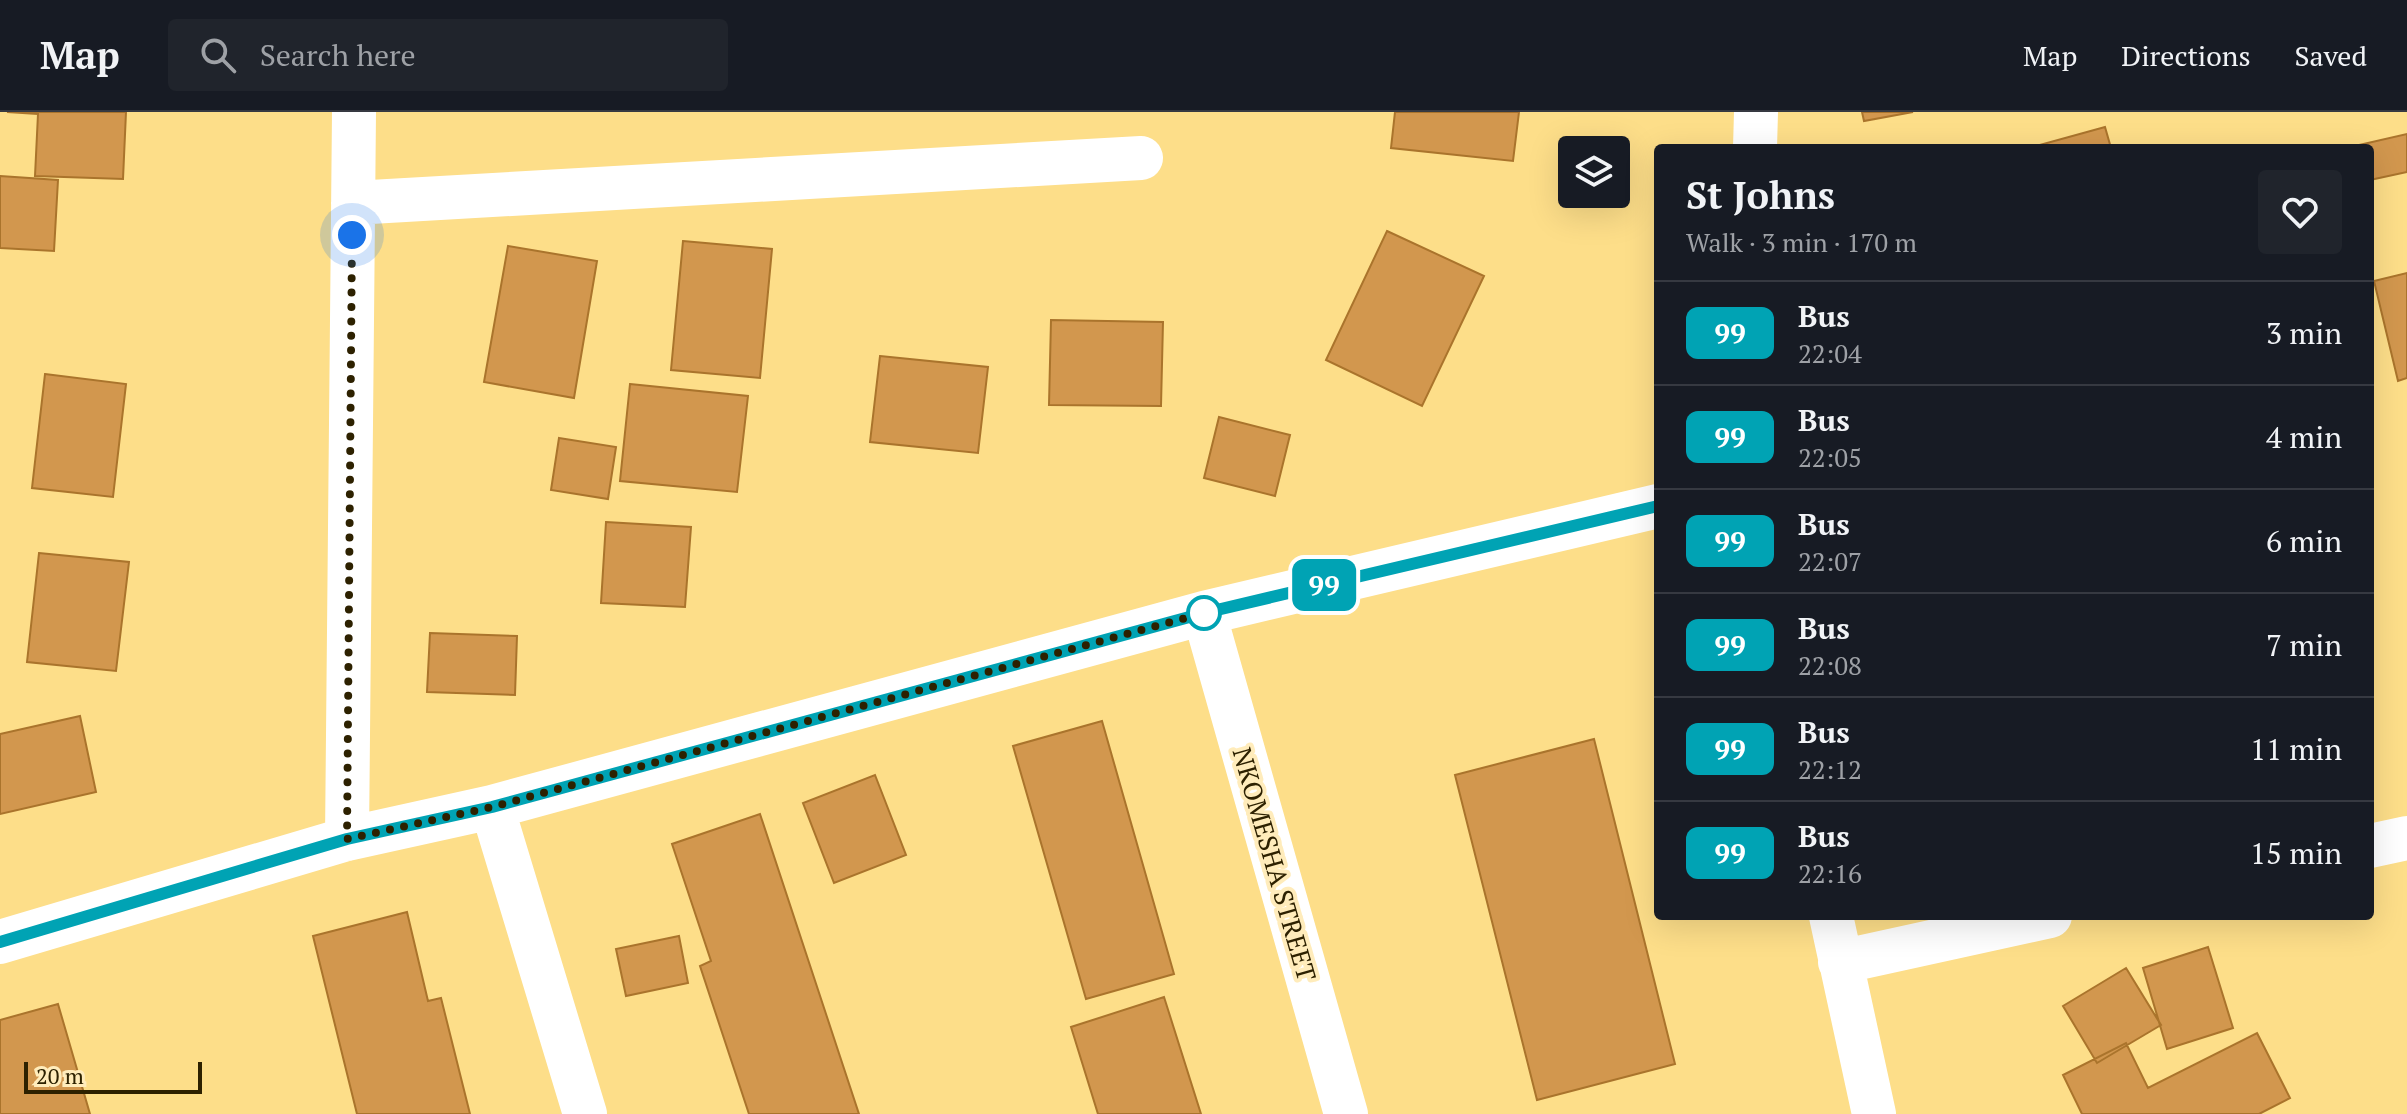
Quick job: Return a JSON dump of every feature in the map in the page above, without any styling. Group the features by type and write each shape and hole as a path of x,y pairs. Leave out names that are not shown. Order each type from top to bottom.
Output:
{"street":[{"path":"347,839 354,112"},
{"path":"1755,144 1756,112"},
{"path":"353,203 1141,158"},
{"path":"0,942 347,839 492,807 1204,613 1654,507"},
{"name":"NKOMESHA STREET","path":"1204,613 1346,1114"},
{"path":"492,807 585,1114"},
{"path":"2374,845 2407,838"},
{"path":"1832,920 1874,1114"},
{"path":"1840,962 2032,920"}],"building":[{"path":"7,112 126,112 123,179 35,176 38,114"},
{"path":"1395,112 1519,112 1513,161 1391,148"},
{"path":"1862,112 1913,112 1864,121"},
{"path":"2105,127 2110,144 2043,144"},
{"path":"2407,134 2407,172 2374,179 2374,144 2363,144"},
{"path":"0,176 58,180 54,251 0,248"},
{"path":"1387,231 1484,276 1422,406 1326,360"},
{"path":"683,241 772,249 760,378 671,370"},
{"path":"508,246 597,261 574,398 484,382"},
{"path":"2407,273 2407,378 2398,381 2374,281"},
{"path":"1051,320 1163,322 1161,406 1049,405"},
{"path":"880,356 988,367 978,453 870,442"},
{"path":"45,374 126,384 113,497 32,488"},
{"path":"630,384 748,396 737,492 620,481"},
{"path":"1219,417 1290,435 1275,496 1204,478"},
{"path":"559,438 616,447 608,499 551,490"},
{"path":"606,522 691,527 685,607 601,603"},
{"path":"39,553 129,562 116,671 27,662"},
{"path":"430,633 517,636 515,695 427,692"},
{"path":"80,716 96,792 0,814 0,734"},
{"path":"1102,721 1174,974 1086,999 1013,746"},
{"path":"1594,739 1675,1064 1537,1100 1455,775"},
{"path":"875,775 906,855 834,883 803,803"},
{"path":"760,814 859,1114 749,1114 700,966 711,961 672,844"},
{"path":"407,912 428,1001 441,998 470,1114 357,1114 313,936"},
{"path":"679,936 688,983 626,996 616,949"},
{"path":"2208,947 2233,1028 2167,1049 2143,968"},
{"path":"2126,968 2161,1025 2097,1063 2063,1006"},
{"path":"1164,997 1201,1114 1098,1114 1071,1027"},
{"path":"58,1004 90,1114 0,1114 0,1020"},
{"path":"2257,1033 2290,1098 2259,1114 2082,1114 2063,1075 2126,1043 2148,1088"}],"bus line":[{"name":"99","path":"0,942 347,839 492,807 1204,613 1654,507"}],"route":[{"path":"352,235 347,839 492,807 1204,613"}]}
